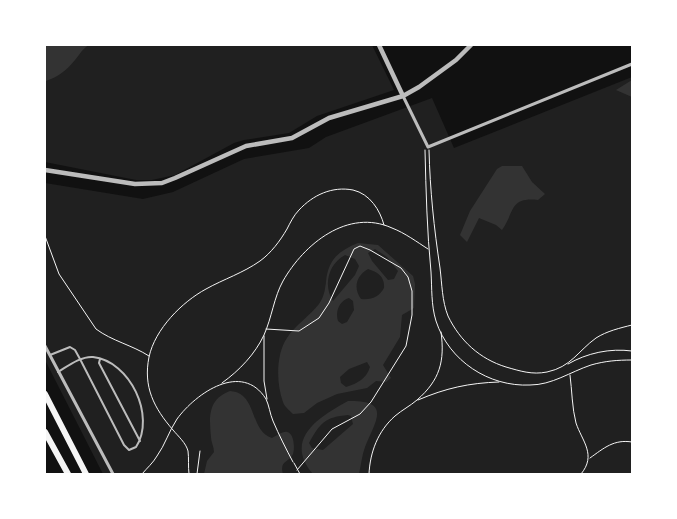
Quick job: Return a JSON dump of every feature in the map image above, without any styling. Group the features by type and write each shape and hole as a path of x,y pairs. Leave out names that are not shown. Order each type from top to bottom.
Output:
{"highway":[{"path":"45,394 86,474"},
{"path":"45,432 68,474"}],"street":[{"path":"379,45 428,147 632,64"},
{"path":"45,170 135,184 162,183 246,146 292,138 329,118 403,96 419,87 456,60 471,45"},
{"path":"45,346 112,474"}],"lane":[{"path":"49,355 70,347 75,350 80,359 124,445 129,450 136,447 140,441 144,419 132,384 119,370 100,359 92,357 80,359 58,372"},
{"path":"100,359 99,363 140,441"}],"path":[{"path":"428,147 425,148 429,250 434,310 441,331 452,350 463,362 484,376 500,382 538,385 608,360 632,360"},
{"path":"428,147 434,233 443,296 448,316 463,340 478,354 498,364 526,373 546,372 565,366 579,358 605,351 632,351"},
{"path":"188,474 188,451 184,443 158,413 151,395 147,374 149,357 158,336 171,318 205,290 244,271 261,260 274,248 298,211 310,200 322,193 345,189 357,191 375,205 382,215 384,225"},
{"path":"142,474 157,457 178,419 197,399 234,374 249,359 264,336 282,282 294,264 325,234 355,223 374,223 391,227 429,250"},
{"path":"45,236 59,274 96,329 105,335 137,348 149,357"},
{"path":"266,330 299,331 319,318 329,303 354,249 360,246 401,268 408,277 412,291 412,315 406,346 371,402 360,414 332,428 297,470"},
{"path":"565,366 598,337 618,328 632,325"},
{"path":"369,474 370,460 375,443 386,426 396,415 417,400 435,380 442,362 441,331"},
{"path":"264,336 264,381 267,401 276,429 300,474"},
{"path":"570,374 576,422 586,445 589,458 586,468 581,474"},
{"path":"222,383 234,381 248,383 261,393 267,401"},
{"path":"417,400 447,388 500,382"},
{"path":"589,458 612,443 632,442"},
{"path":"197,474 200,451"}],"shaded area":[{"path":"45,45 372,45 394,90 317,116 289,133 234,143 175,175 152,180 136,180 45,162"},
{"path":"45,45 89,45 65,70 46,81"},
{"path":"632,77 632,474 103,474 45,360 45,183 143,199 173,192 244,159 309,148 326,137 432,98 454,148"},
{"path":"632,80 632,97 616,90"},
{"path":"502,166 522,166 532,182 545,194 538,200 517,203 502,230 496,225 479,218 467,242 460,235 470,211 497,169"},
{"path":"358,243 378,245 413,276 415,284 414,308 402,315 400,337 383,365 391,378 386,382 376,381 367,388 337,394 317,403 304,413 293,414 284,405 279,386 278,369 283,345 290,333 321,301 325,291 327,274 335,257 345,249","holes":["375,249 387,257 398,271 394,279 388,280 372,261 368,253","345,255 355,259 359,266 355,275 333,301 328,289 328,282 331,270 339,259","368,269 375,272 383,281 384,288 382,291 377,296 369,299 361,299 357,291 358,279","349,298 353,301 354,310 347,322 342,324 338,321 337,314 343,302","367,362 370,367 361,380 346,387 341,383 340,377 349,369"]},
{"path":"230,391 239,393 245,398 256,421 265,434 272,438 285,432 291,435 294,451 282,466 283,474 204,474 207,461 214,452 210,430 210,416 217,399"},
{"path":"348,401 371,404 376,408 377,414 364,450 359,474 313,474 305,461 302,450 303,440 308,430 316,422","holes":["351,416 353,424 323,450 312,448 309,443 316,430 324,422 334,417"]}]}
